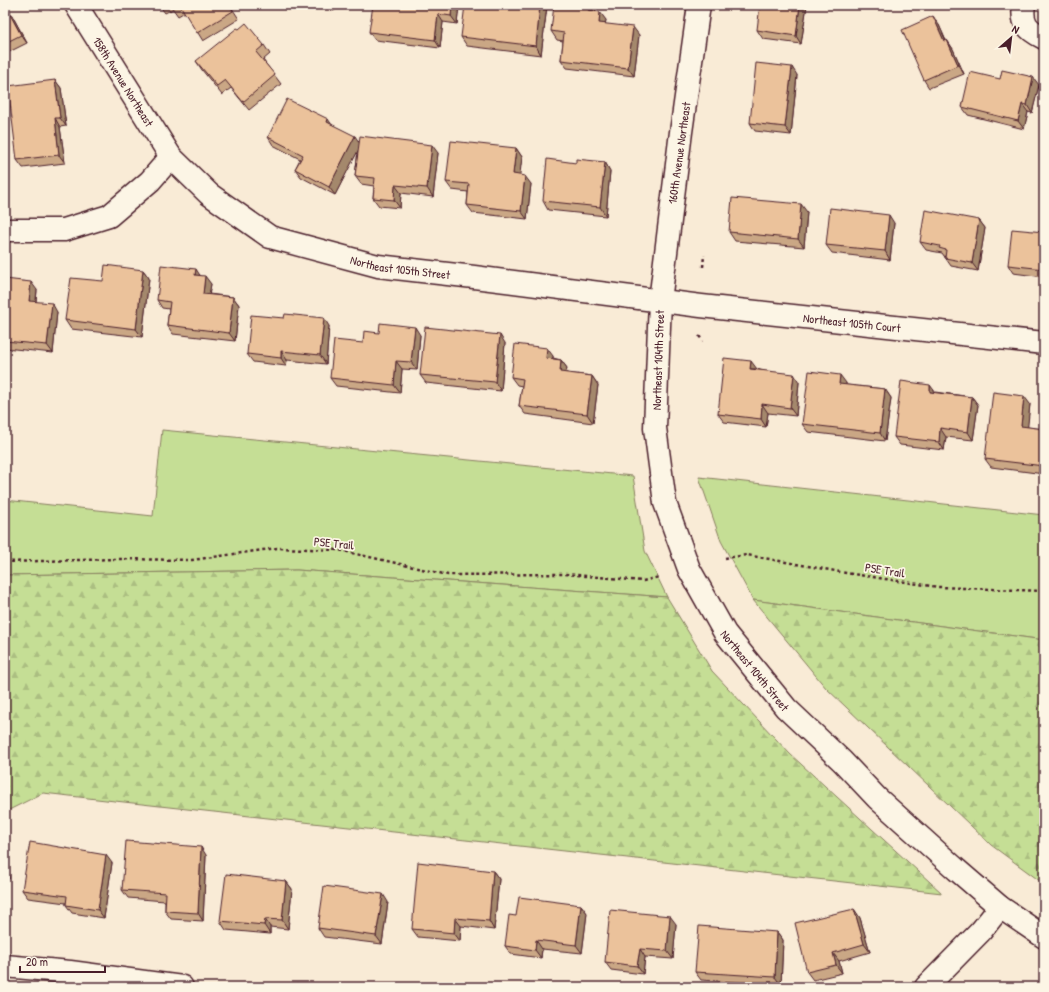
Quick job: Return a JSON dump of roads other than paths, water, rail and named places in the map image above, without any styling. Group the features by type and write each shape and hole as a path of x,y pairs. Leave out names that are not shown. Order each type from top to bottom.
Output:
{"street":[{"name":"158th Avenue Northeast","path":"76,5 171,157"},
{"name":"160th Avenue Northeast","path":"660,301 681,132 699,5"},
{"path":"1024,5 1022,16 1030,31 1044,38"},
{"path":"5,230 64,230 109,216 150,181 171,157"},
{"name":"Northeast 105th Street","path":"171,157 209,194 270,237 378,266 660,301"},
{"name":"Northeast 105th Court","path":"660,301 1044,343"},
{"name":"Northeast 104th Street","path":"660,301 655,428 665,503 689,569 725,632 786,708 842,761 877,798 1000,907 1044,938"},
{"path":"926,987 980,931 1000,907"},
{"path":"5,966 69,980 182,987"}]}
